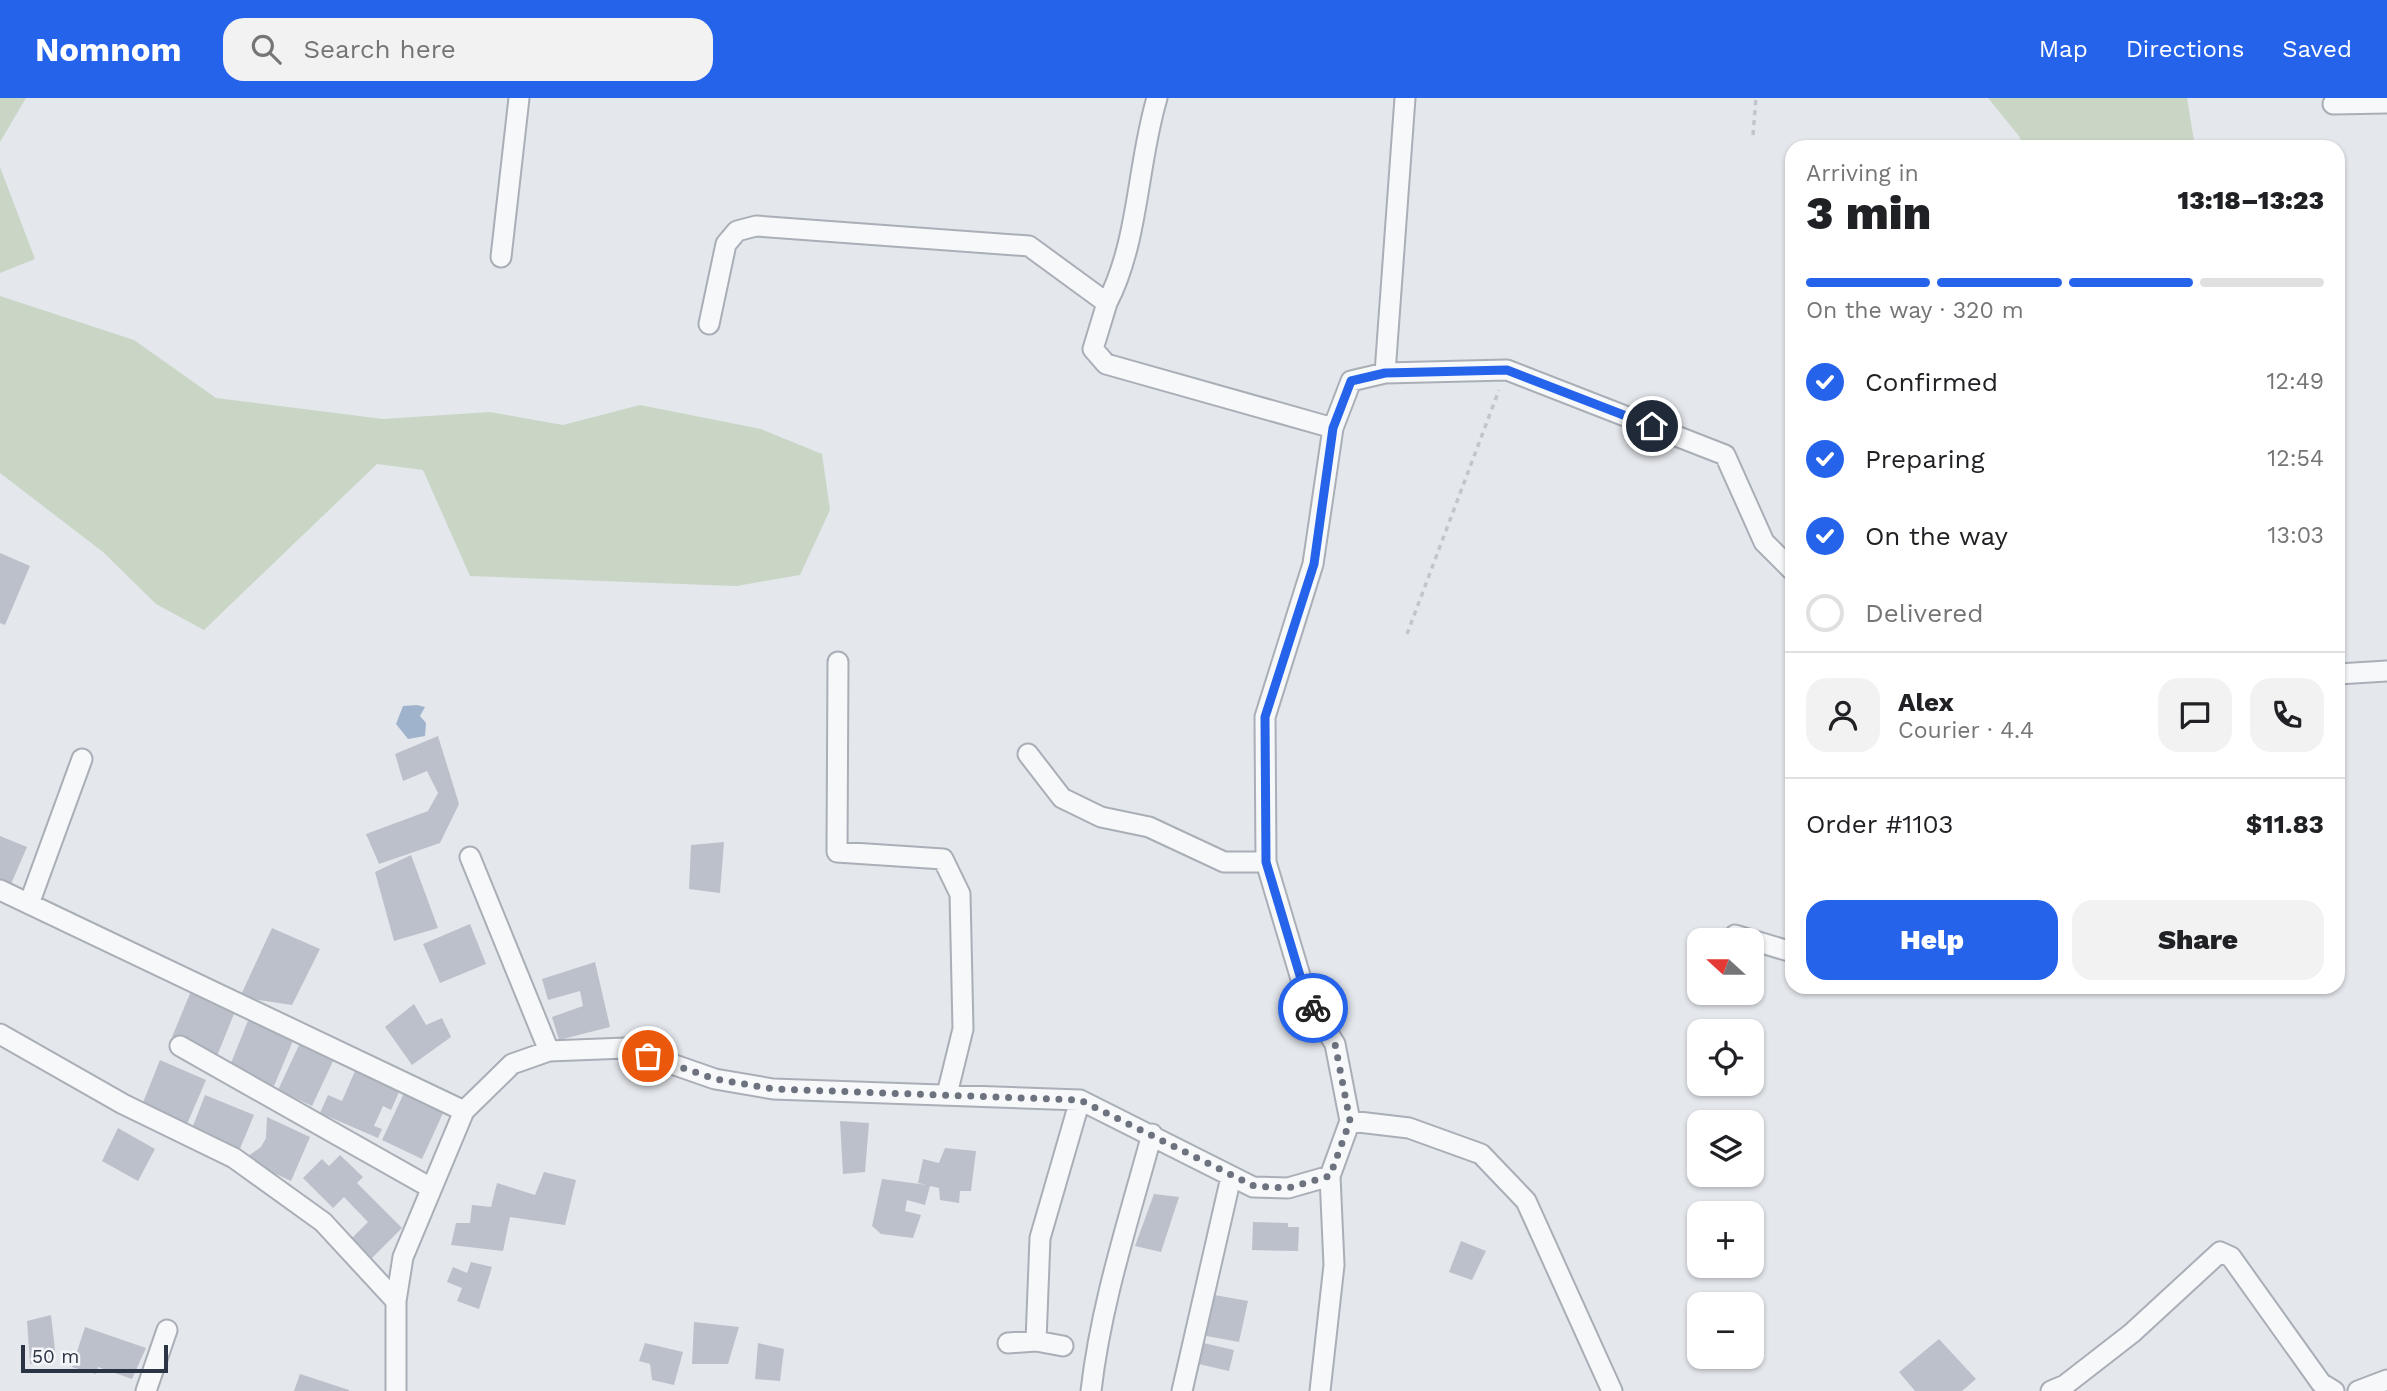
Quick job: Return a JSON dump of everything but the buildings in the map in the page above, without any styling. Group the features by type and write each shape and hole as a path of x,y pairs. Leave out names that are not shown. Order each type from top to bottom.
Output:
{"street":[{"path":"501,257 519,98"},
{"path":"1157,98 1145,138 1122,272 1107,303 1093,349 1106,364 1333,428"},
{"path":"1385,373 1405,98"},
{"path":"2333,104 2387,103"},
{"path":"709,324 726,244 737,231 756,226 1029,246 1107,303"},
{"path":"1320,1391 1335,1265 1330,1176 1350,1121 1335,1044 1307,999 1266,862 1265,717 1314,564 1333,428 1351,381 1385,373 1507,370 1725,455 1764,542 1785,563"},
{"path":"838,662 837,852 943,859 960,894 963,1029 947,1094"},
{"path":"2345,674 2387,671"},
{"path":"1028,754 1062,798 1101,817 1149,827 1224,862 1266,862"},
{"path":"29,904 82,759"},
{"path":"470,857 549,1052"},
{"path":"0,890 464,1111"},
{"path":"1764,944 1785,950"},
{"path":"0,1034 123,1104 234,1158 323,1222 396,1301"},
{"path":"180,1046 431,1188"},
{"path":"396,1391 396,1301 403,1257 464,1111 512,1064 549,1052 626,1048 715,1079 773,1089 1080,1100 1152,1134 1231,1177 1254,1186 1288,1188 1330,1176"},
{"path":"1036,1340 1040,1238 1080,1100"},
{"path":"1350,1121 1409,1128 1481,1154 1525,1201 1612,1391"},
{"path":"1091,1391 1096,1347 1113,1275 1152,1134"},
{"path":"1182,1391 1231,1177"},
{"path":"2052,1391 2065,1385 2133,1333 2220,1252 2231,1257 2321,1383 2334,1391"},
{"path":"146,1391 167,1330"},
{"path":"1008,1343 1036,1340 1063,1346"},
{"path":"2358,1391 2387,1380"}],"path":[{"path":"1753,135 1756,98"},
{"path":"1407,634 1507,370"}],"green space":[{"path":"0,98 26,98 0,142"},
{"path":"1988,98 2187,98 2194,140 2021,140"},
{"path":"0,167 35,259 0,273"},
{"path":"0,296 134,340 216,398 383,419 490,412 563,425 640,405 761,429 822,454 830,510 800,575 736,586 470,576 423,470 377,464 204,630 156,604 103,552 0,473"}],"water":[{"path":"403,706 425,707 420,716 426,723 425,736 408,739 396,724"}],"way so far":[{"path":"648,1056 715,1079 773,1089 1080,1100 1152,1134 1231,1177 1254,1186 1288,1188 1330,1176 1350,1121 1335,1044 1313,1008"}],"route":[{"path":"1313,1008 1307,999 1266,862 1265,717 1314,564 1333,428 1351,381 1385,373 1507,370 1652,426"}]}
